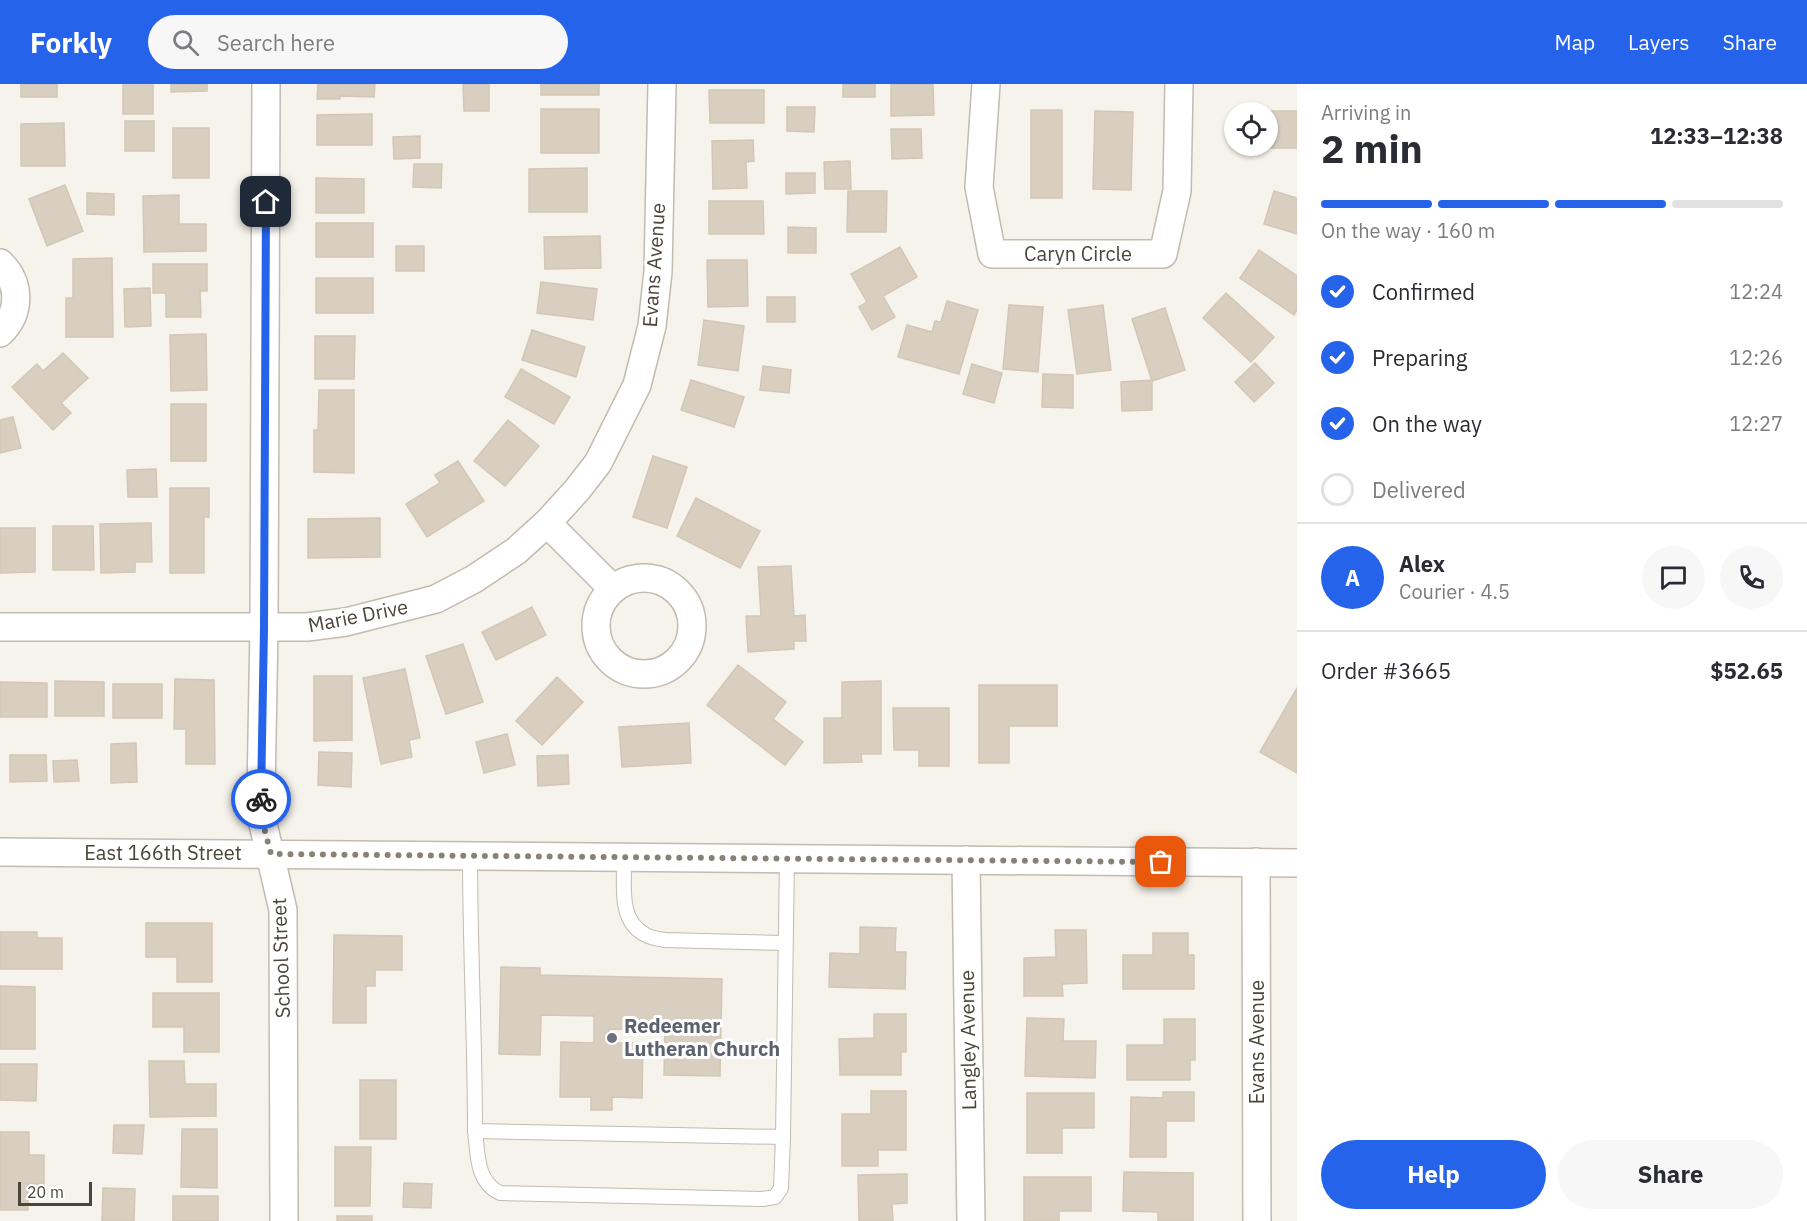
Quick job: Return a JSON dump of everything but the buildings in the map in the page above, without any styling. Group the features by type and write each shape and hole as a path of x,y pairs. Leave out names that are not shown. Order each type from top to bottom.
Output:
{"street":[{"name":"School Street","path":"266,84 264,628 261,792 263,824 283,910 284,1221"},
{"name":"Evans Avenue","path":"547,524 598,463 637,385 651,326 658,272 662,84"},
{"name":"Caryn Circle","path":"986,84 980,187 992,254 1163,254 1177,191 1179,84"},
{"path":"0,262 14,282 16,298 14,313 0,333"},
{"name":"Marie Drive","path":"0,627 264,628 307,627 346,622 436,599 474,579 516,551 547,524"},
{"path":"547,524 613,590"},
{"name":"East 166th Street","path":"0,852 1297,863"},
{"name":"Langley Avenue","path":"966,860 971,1221"},
{"name":"Evans Avenue","path":"1256,862 1257,1221"}],"lane":[{"path":"470,855 475,1131 480,1171 492,1190 500,1194 762,1199 775,1197 781,1188 787,857"},
{"path":"624,856 625,909 632,926 647,936 665,940 785,943"},
{"path":"475,1131 783,1137"}],"way so far":[{"path":"261,799 263,824 271,854 1161,862"}],"place":[{"name":"Redeemer Lutheran Church","path":"612,1038"}],"route":[{"path":"261,799 266,202"}]}
